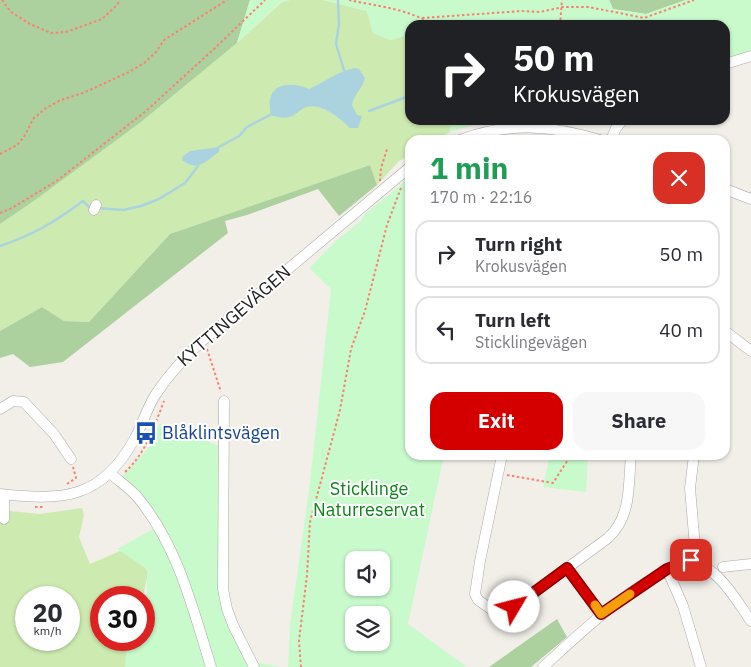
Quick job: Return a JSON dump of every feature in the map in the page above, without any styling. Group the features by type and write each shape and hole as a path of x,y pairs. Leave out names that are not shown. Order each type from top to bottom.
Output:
{"street":[{"path":"730,62 751,56"},
{"path":"476,135 493,130 536,127 568,135"},
{"name":"KYTTINGEVÄGEN","path":"2,495 57,496 72,494 114,477 155,395 175,367 201,342 405,171"},
{"path":"730,191 751,199"},
{"path":"730,335 751,351"},
{"path":"0,409 13,401 24,402 54,434 71,459"},
{"path":"224,401 224,589 227,609 233,625 254,667"},
{"path":"501,460 475,594 478,600 498,614 504,613 608,538 617,529 622,522 626,510 631,460"},
{"path":"691,560 695,547 690,488 693,460"},
{"path":"114,477 138,498 166,539 196,618 210,667"},
{"path":"2,495 4,519"},
{"path":"543,667 601,614 667,569 691,560 708,568 723,582 751,620"},
{"path":"722,567 751,564"},
{"path":"567,568 601,614"},
{"path":"667,569 683,606 701,667"}],"path":[{"path":"2,0 11,12 30,24 51,33 66,32 102,20 120,0"},
{"path":"0,154 17,145 24,137 33,120 46,108 129,72 144,63 156,52 164,40 227,0"},
{"path":"0,213 12,208 58,180 146,111 265,0"},
{"path":"349,0 422,18 522,11 540,12 563,7 589,7 644,18 694,0"},
{"path":"561,20 562,0"},
{"path":"382,190 380,182 381,168 386,149"},
{"path":"301,667 299,641 307,575 310,522 340,410 351,349 365,311 387,225 404,181"},
{"path":"200,352 206,346 224,401"},
{"path":"114,477 131,466 150,439 164,401"},
{"path":"65,486 76,478 71,459"},
{"path":"498,473 553,483 568,460"},
{"path":"31,506 50,506"}],"green space":[{"path":"0,0 250,0 237,43 141,122 0,224"},
{"path":"250,0 290,0 281,2 237,43"},
{"path":"290,0 323,0 367,11 373,33 391,40 405,36 405,125 451,125 450,132 444,135 405,135 405,158 399,161 377,185 370,165 170,234 89,322 64,321 42,307 0,331 0,224 141,122 237,43 282,2"},
{"path":"323,0 609,0 613,9 646,14 686,0 751,0 751,52 730,58 730,20 405,20 405,36 391,40 373,33 367,11"},
{"path":"609,0 686,0 646,14 613,9"},
{"path":"451,125 473,125 450,132"},
{"path":"370,165 377,185 339,216 318,189 225,221 228,233 63,362 30,367 13,354 0,358 0,331 42,307 64,321 89,322 170,234"},
{"name":"Sticklinge Naturreservat","path":"405,181 405,460 443,460 408,624 467,667 288,667 290,625 310,483 331,289 309,268 337,240"},
{"path":"160,424 172,426 219,446 219,574 246,660 280,667 125,667 126,651 155,651 155,586 147,586 147,569 117,549 155,528 122,477 149,447"},
{"path":"549,460 588,460 586,492 543,487"},
{"path":"82,508 84,515 79,537 90,564 136,544 148,573 145,586 90,586 90,651 133,651 130,667 0,667 0,510 40,514"},
{"path":"557,619 567,637 531,667 489,667"}],"water":[{"path":"355,68 359,69 365,78 352,105 357,115 362,116 358,128 350,128 329,112 310,106 288,117 282,118 270,115 270,102 272,94 276,89 292,85 309,89 337,74"},
{"path":"219,147 219,152 201,164 188,164 182,160 183,156 190,151"}],"waterway":[{"path":"338,1 339,24 336,44 344,70"},
{"path":"369,111 405,98"},
{"path":"219,147 239,136 247,127 270,115"},
{"path":"97,208 123,210 159,199 185,183 198,166"},
{"path":"0,246 43,227 83,201 89,207 92,207"}],"slow traffic":[{"path":"595,605 601,614 630,594"}],"place":[{"name":"Blåklintsvägen","path":"146,433"}],"route":[{"path":"514,607 567,568 601,614 667,569 691,560"}]}
